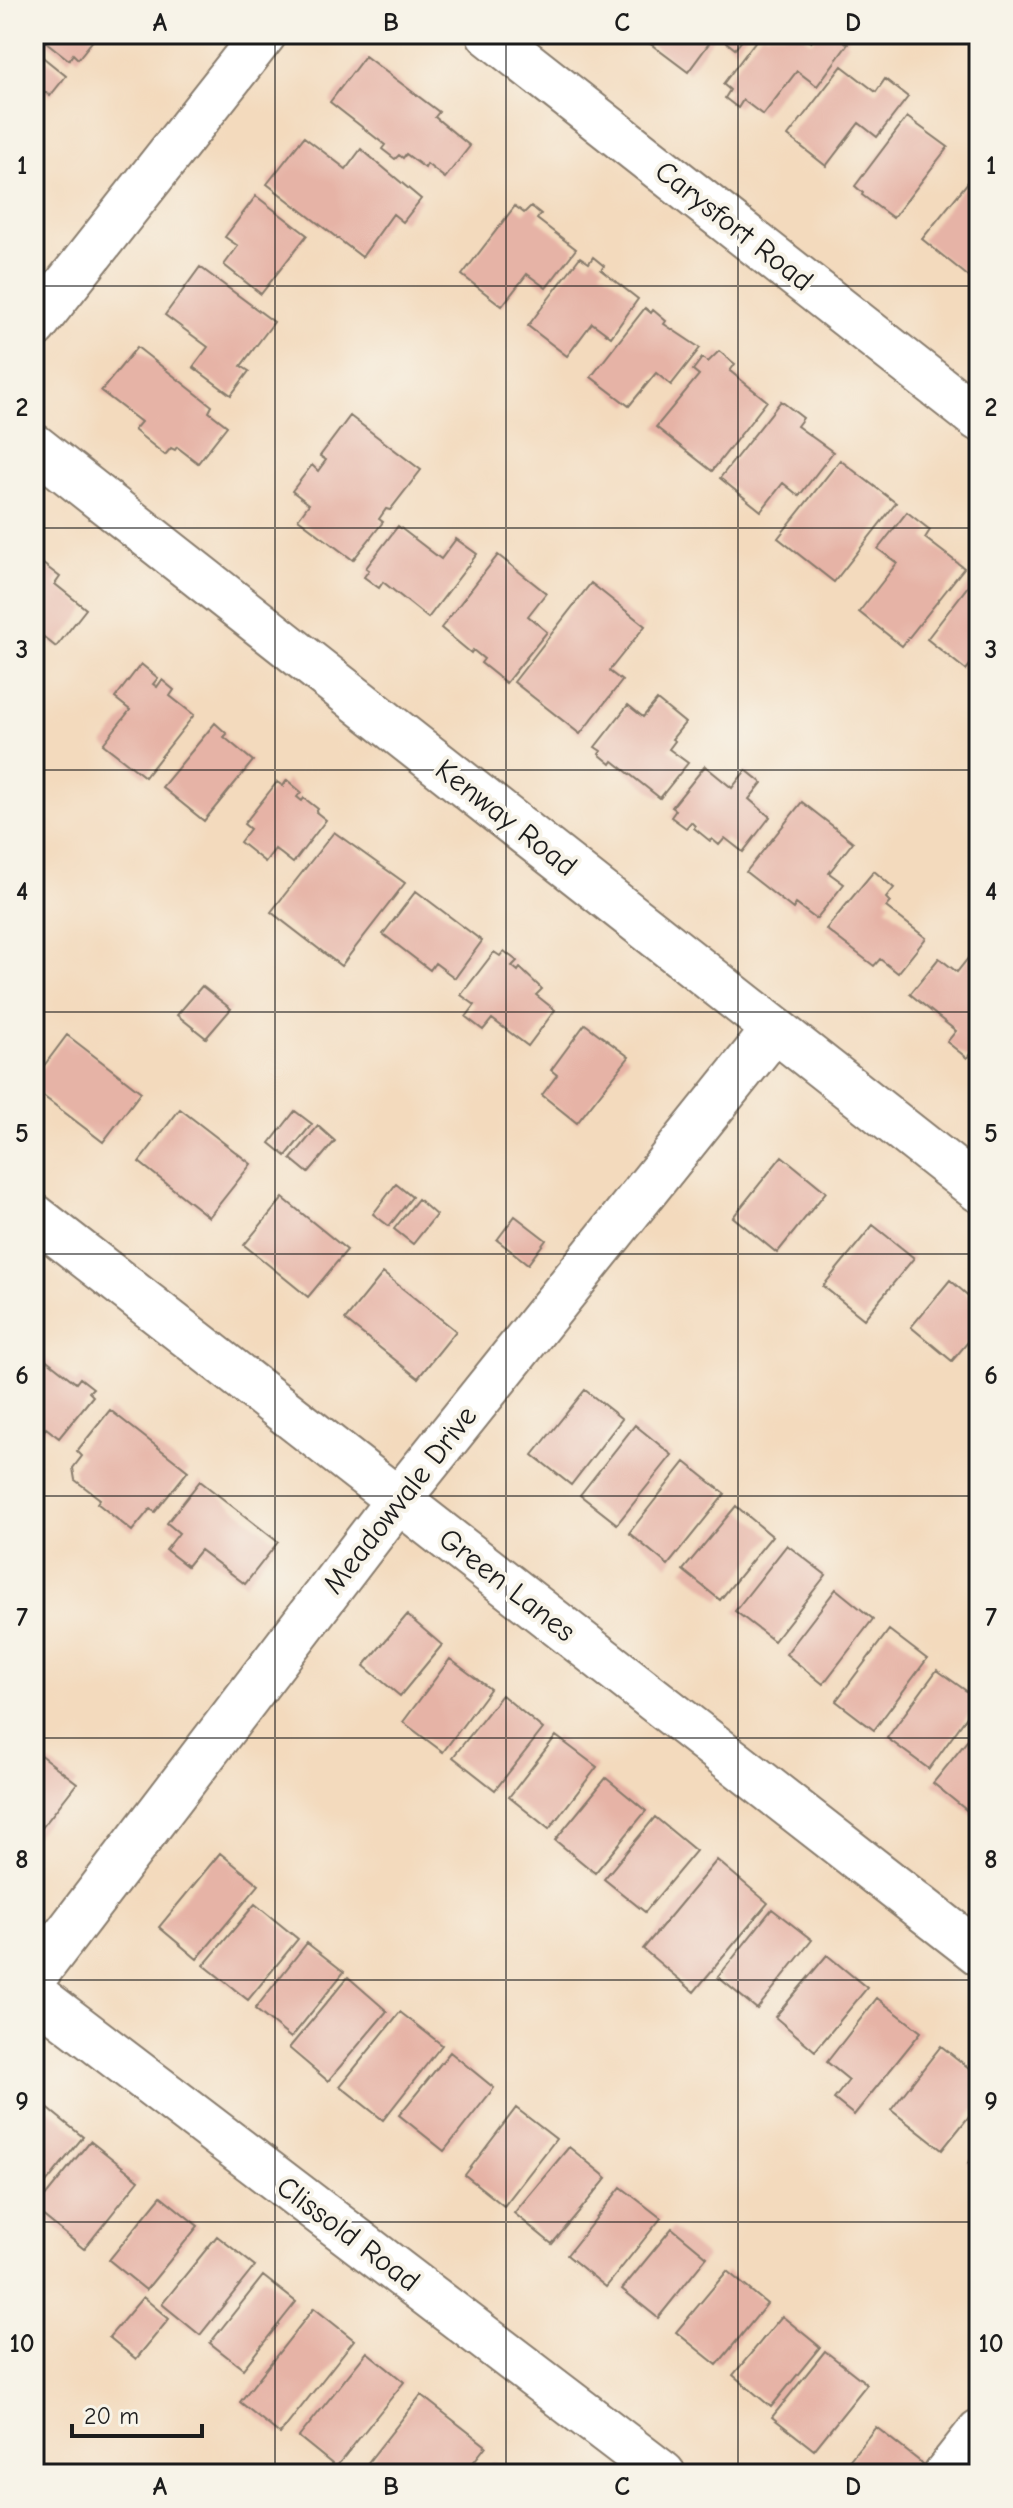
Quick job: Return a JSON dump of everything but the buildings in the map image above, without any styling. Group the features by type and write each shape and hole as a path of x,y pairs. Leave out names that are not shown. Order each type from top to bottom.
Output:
{"street":[{"path":"34,326 264,34"},
{"name":"Carysfort Road","path":"489,34 979,419"},
{"name":"Kenway Road","path":"34,446 979,1190"},
{"name":"Meadowvale Drive","path":"34,1977 398,1500 774,1030"},
{"name":"Green Lanes","path":"34,1216 979,1953"},
{"name":"Clissold Road","path":"34,1994 663,2474"},
{"path":"946,2474 979,2432"}]}
